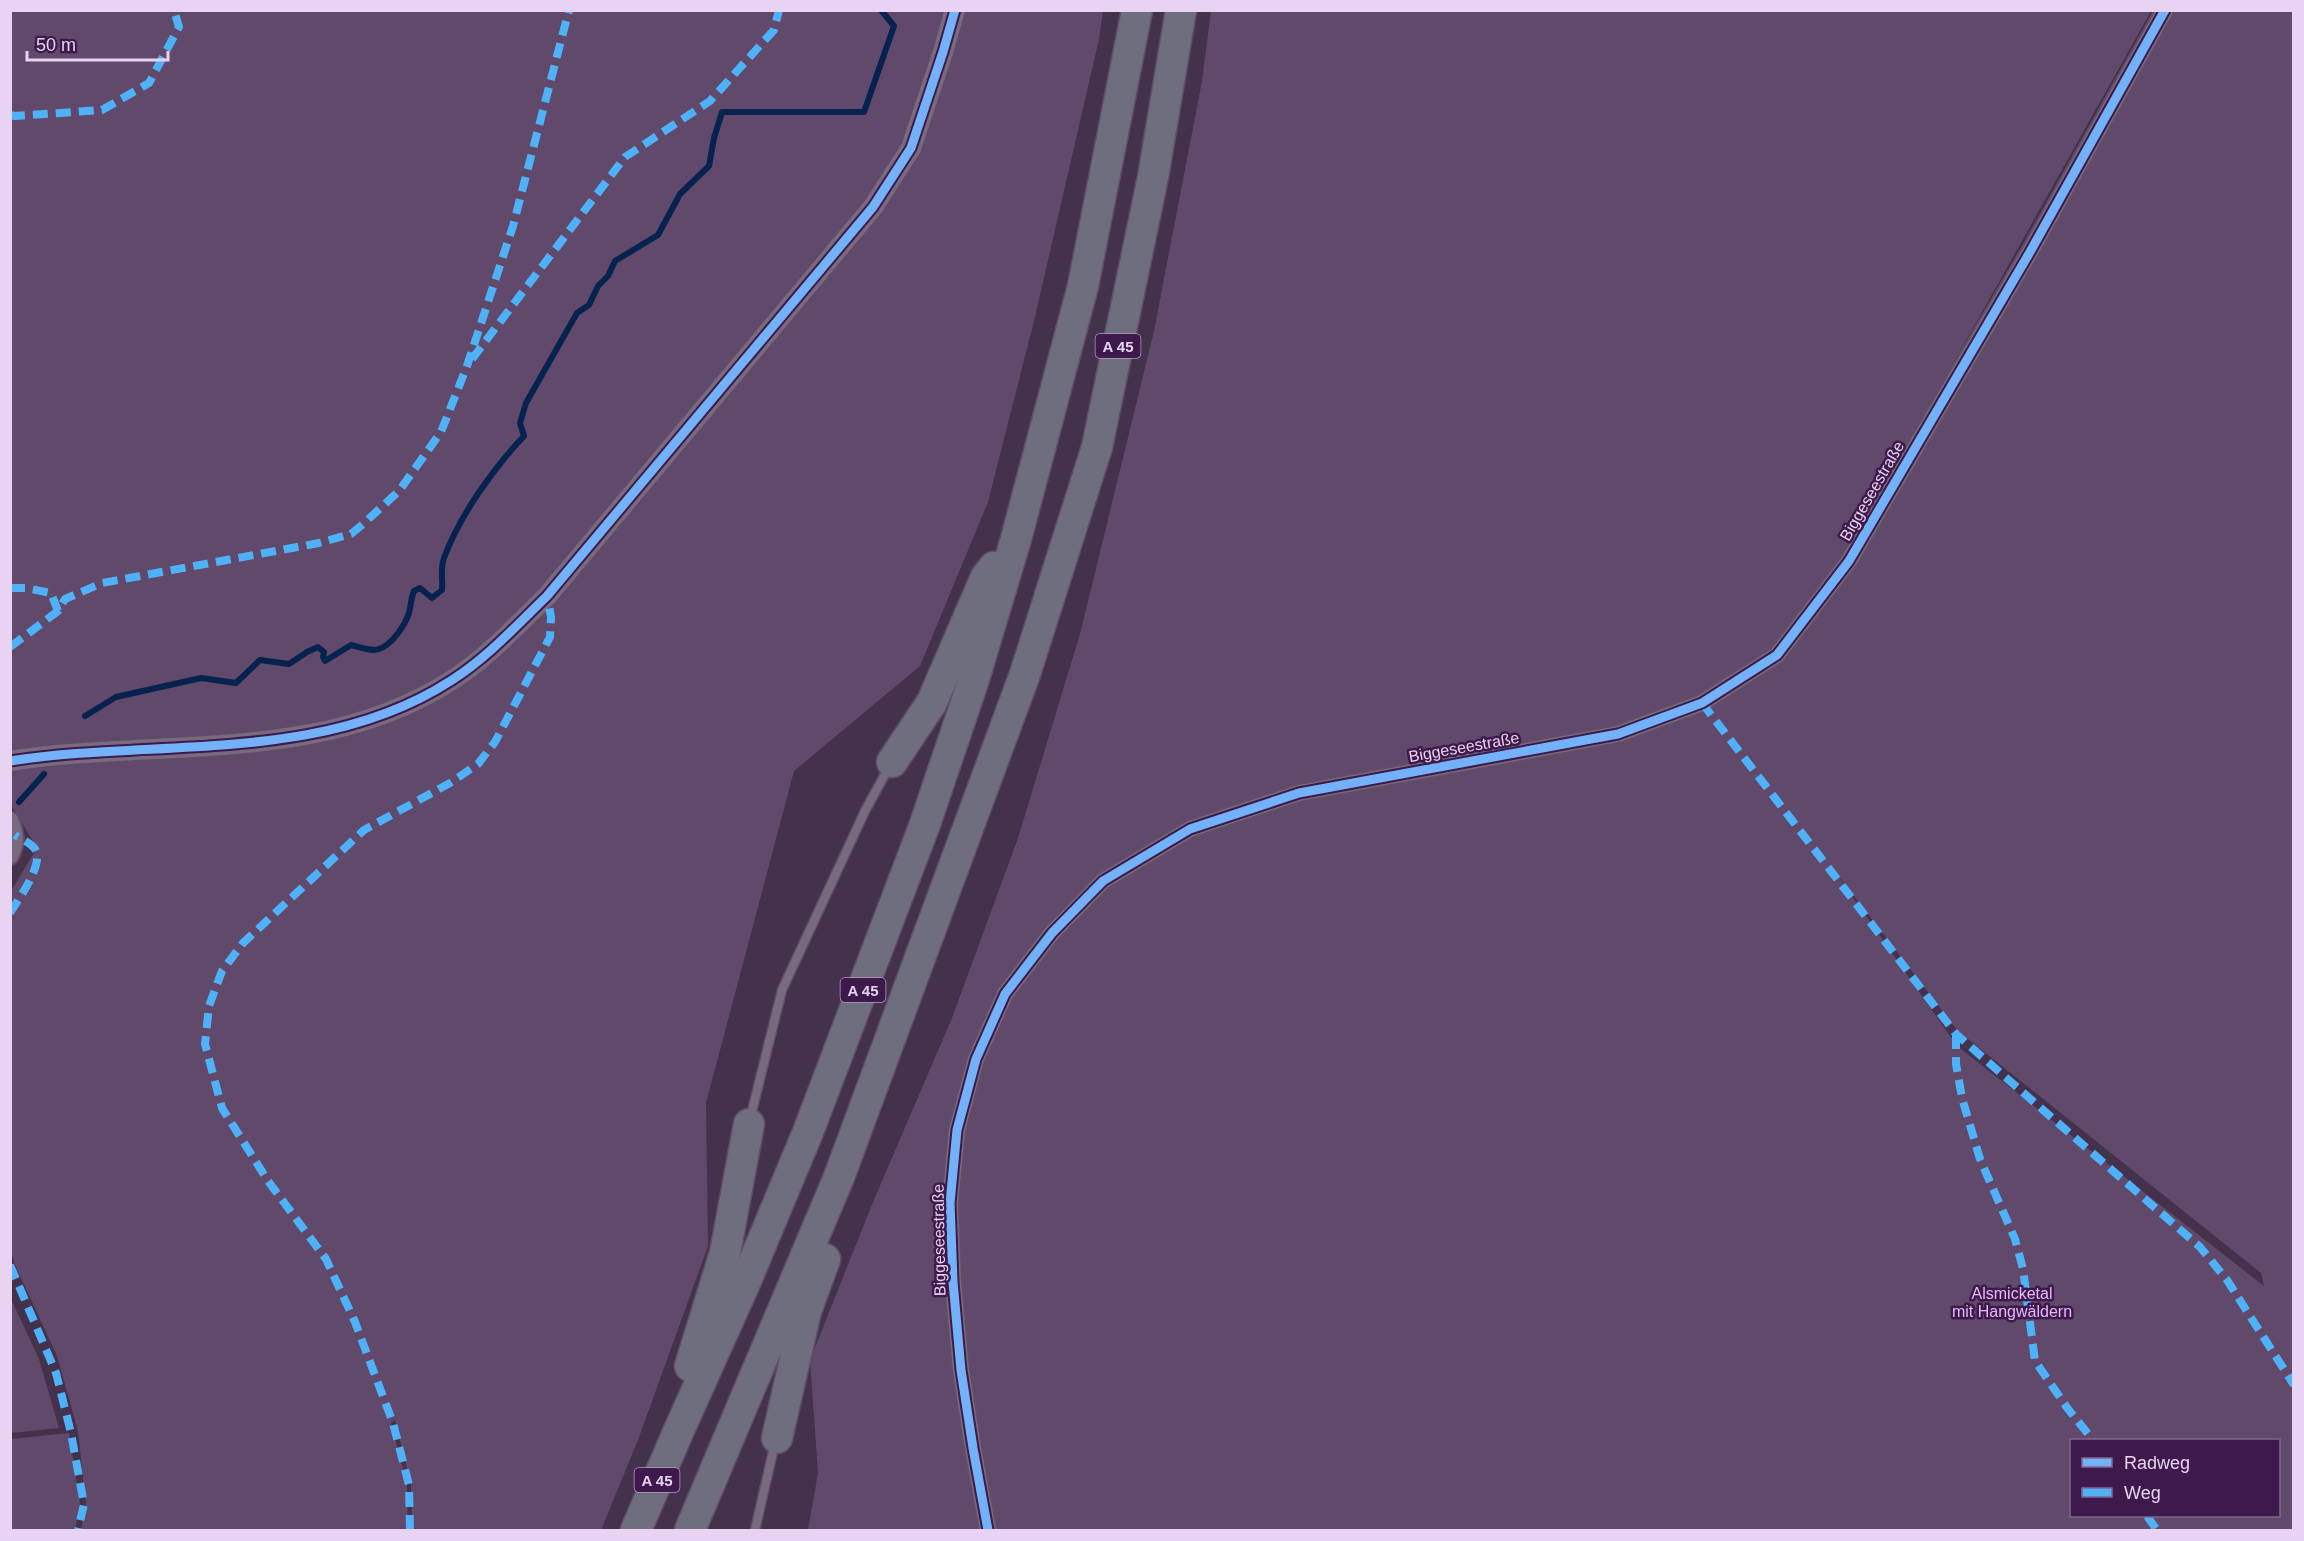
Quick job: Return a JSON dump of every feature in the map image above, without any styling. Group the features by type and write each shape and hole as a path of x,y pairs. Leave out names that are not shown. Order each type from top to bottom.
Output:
{"highway":[{"name":"A 45","path":"636,1530 678,1430 750,1273 808,1132 925,824 966,702 1016,539 1083,286 1137,10"},
{"name":"A 45","path":"690,1530 839,1177 1025,674 1097,447 1153,177 1180,10"},
{"path":"892,762 932,702 986,577 1016,539"},
{"path":"678,1430 680,1397 725,1253 749,1124"},
{"path":"777,1438 806,1311 829,1250 839,1177"}],"street":[{"path":"10,761 53,754 251,742 329,731 412,702 452,680 492,650 547,596 873,207 911,148 944,52 955,10"},
{"name":"Biggeseestraße","path":"988,1530 972,1448 961,1370 953,1282 950,1203 957,1130 976,1059 1005,994 1052,933 1103,881 1190,829 1299,793 1617,734 1702,703 1777,655 1849,561 2030,252 2165,10"},
{"path":"10,820 15,835 15,847 10,856"}],"lane":[{"path":"749,1124 782,990 865,811 892,762"},
{"path":"755,1530 777,1438"}],"green space":[{"path":"10,11 1103,11 1099,39 1034,321 988,502 920,666 794,771 706,1103 708,1246 638,1440 601,1530 412,1530 411,1484 395,1420 391,1423 407,1484 408,1530 81,1530 86,1504 78,1431 57,1356 15,1265 10,1248 11,891 37,848 10,803"},
{"name":"Alsmicketal mit Hangwäldern","path":"1211,11 2151,11 1844,558 1779,659 1850,564 2174,11 2293,11 2293,1530 808,1530 818,1473 810,1360 873,1202 952,1018 1018,838 1080,634 1154,331 1202,81","holes":["1831,866 1958,1031 2261,1273 2264,1286 1957,1046"]},
{"path":"10,1297 39,1359 59,1428 11,1433"},
{"path":"69,1433 80,1504 75,1530 11,1530 11,1439"}],"waterway":[{"path":"85,716 116,697 201,678 236,683 260,660 289,664 318,647 324,652 325,661 351,645 373,650 389,643 407,618 414,591 420,588 432,598 442,590 443,562 459,525 478,493 524,436 520,423 526,403 577,313 589,305 598,286 608,276 615,261 658,235 680,194 709,166 722,112 864,112 894,26 881,10"},
{"path":"19,802 44,774"}],"marked path":[{"path":"10,115 102,110 149,83 179,27 174,10"},
{"path":"10,647 58,611 65,599 102,583 319,543 351,534 399,491 441,432 467,366 513,226 569,10"},
{"path":"472,359 625,157 710,101 774,30 779,10"},
{"path":"10,588 26,588 51,593 58,611"},
{"path":"410,1530 409,1485 393,1423 355,1322 326,1259 268,1181 222,1108 205,1044 209,1006 222,971 243,943 364,830 450,783 478,764 495,742 550,637 551,617 547,596"},
{"path":"1702,703 1956,1034 2200,1247 2227,1280 2294,1385"},
{"path":"10,913 34,872 37,855 33,847 15,835"},
{"path":"1956,1034 1956,1064 1962,1098 1980,1159 2015,1239 2023,1269 2035,1361 2092,1439"},
{"path":"10,1265 56,1373 71,1433 84,1504 78,1530"},
{"path":"2148,1517 2157,1530"}],"cycle path":[{"path":"10,761 66,754 237,744 294,737 349,725 402,707 452,680 478,661 547,596 873,207 911,148 955,10"},
{"path":"988,1530 961,1370 953,1282 950,1203 957,1130 976,1059 1005,994 1052,933 1103,881 1190,829 1299,793 1618,734 1702,703 1777,655 1849,561 2030,252 2165,10"}]}
